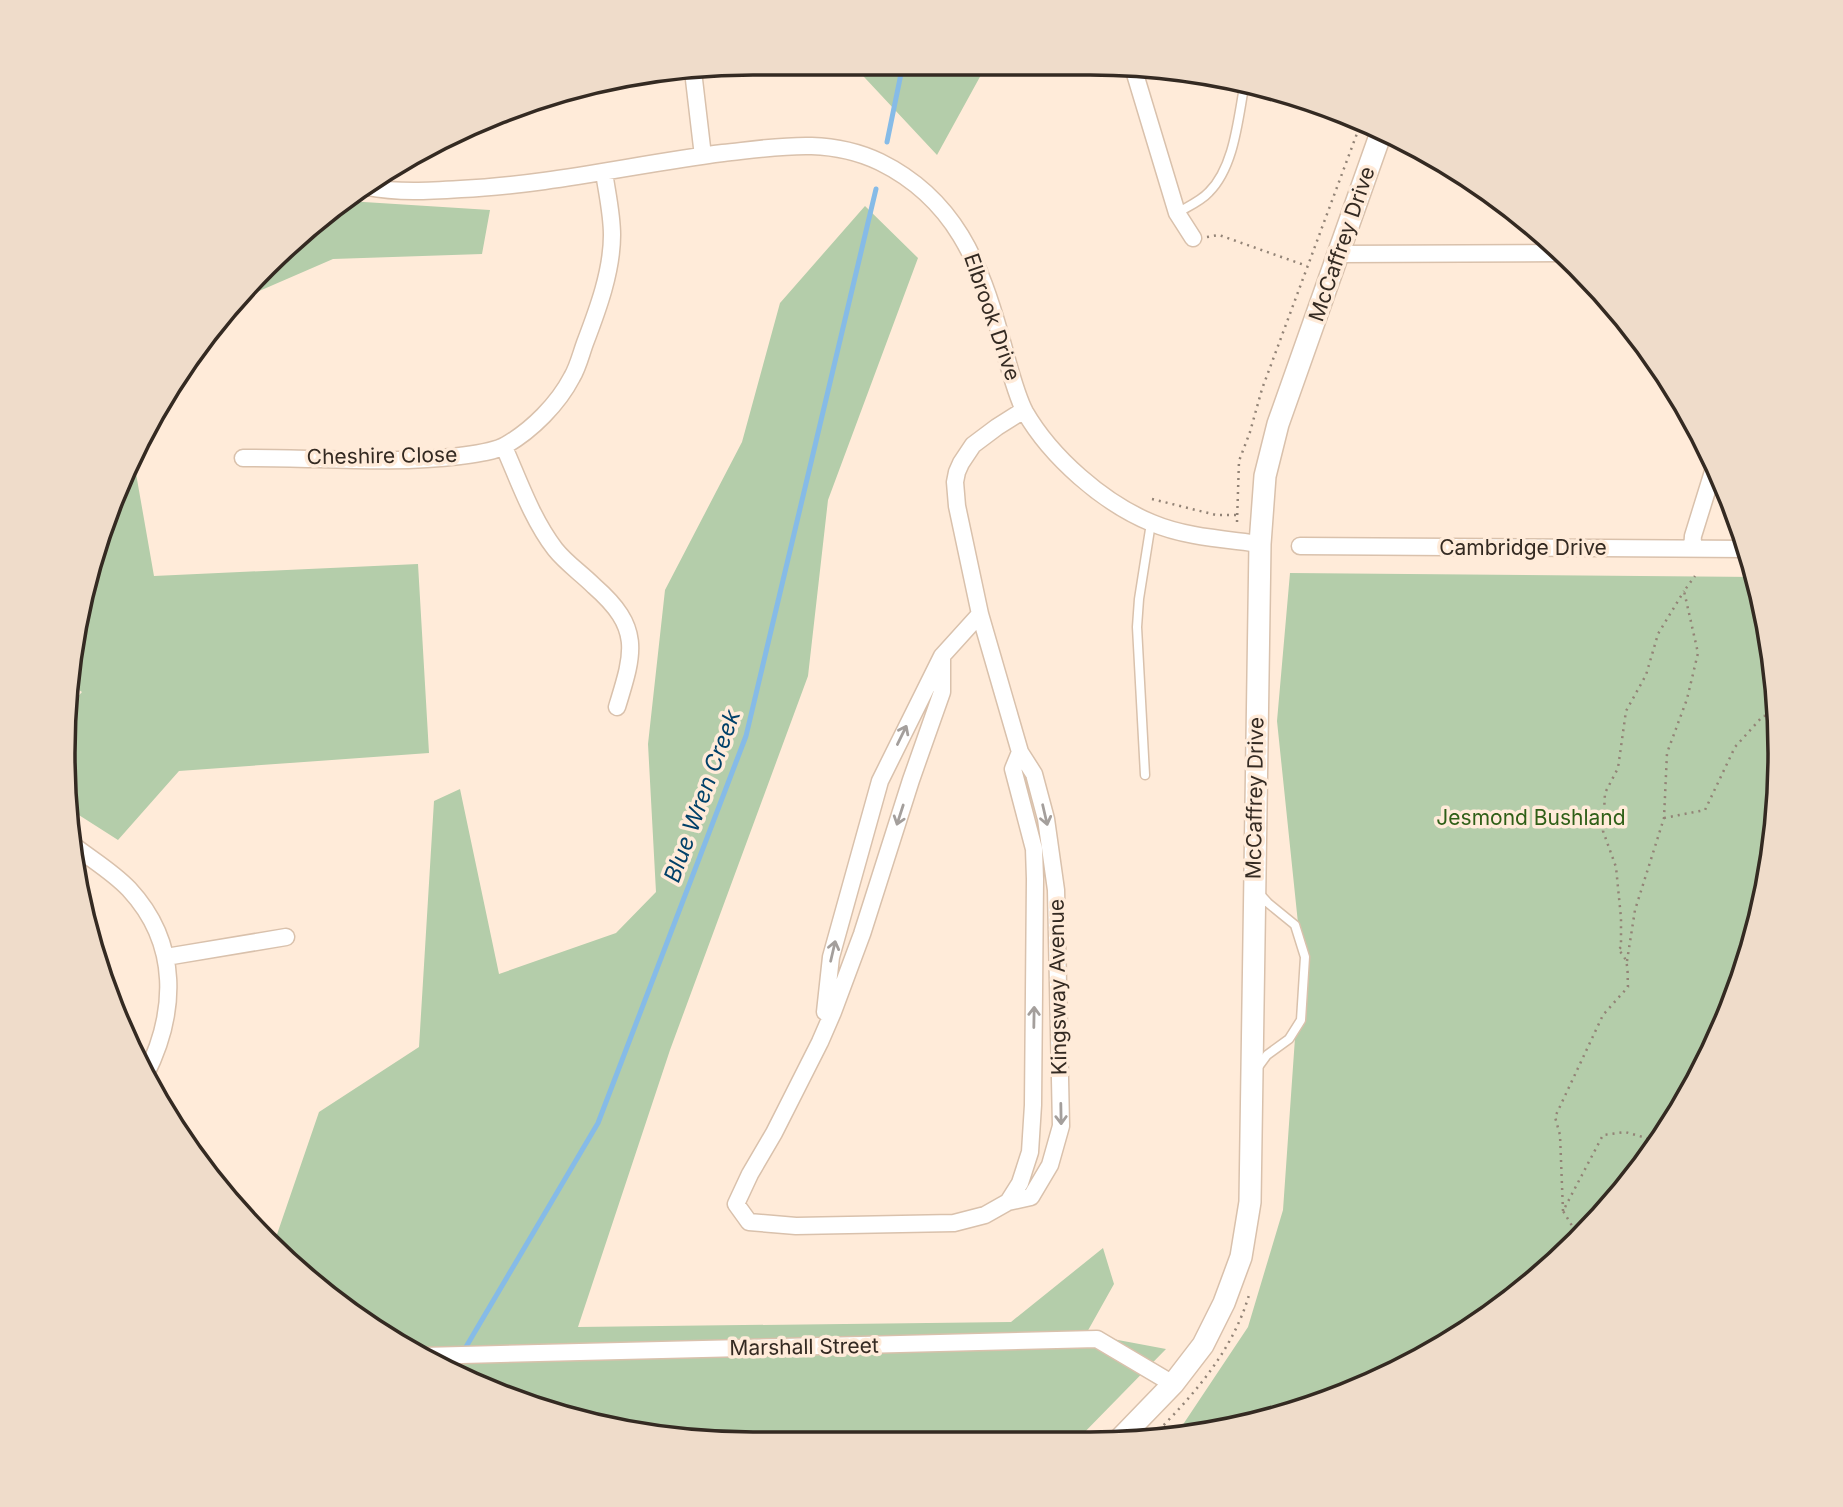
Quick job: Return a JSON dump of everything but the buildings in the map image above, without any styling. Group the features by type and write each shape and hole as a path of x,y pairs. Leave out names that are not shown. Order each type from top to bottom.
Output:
{"main road":[{"name":"McCaffrey Drive","path":"1128,1430 1173,1384 1203,1345 1224,1303 1241,1257 1250,1202 1260,544 1265,476 1278,424 1379,140"}],"street":[{"path":"1136,77 1177,213 1193,238"},
{"path":"695,78 703,156"},
{"name":"Elbrook Drive","path":"378,189 412,191 485,188 703,156 799,145 859,153 920,186 939,204 955,226 969,250 992,306 1024,411 1076,474 1105,497 1151,523 1208,537 1260,544"},
{"name":"Cheshire Close","path":"243,458 377,460 473,454 504,447 539,420 572,378 596,316 605,284 612,225 604,172"},
{"path":"1339,254 1547,253"},
{"name":"Kingsway Avenue","path":"942,656 942,692 911,779 862,934 820,1042 736,1204 749,1222 796,1226 954,1223 985,1215 1008,1202 1031,1197 1050,1165 1062,1126 1056,890 1046,818 1034,774 1020,752 980,614 957,506 955,482 957,472 974,445 1024,411"},
{"path":"504,447 535,517 554,547 617,609 626,624 631,656 617,707"},
{"path":"1692,549 1693,536 1710,481"},
{"name":"Cambridge Drive","path":"1300,546 1736,549"},
{"name":"Kingsway Avenue","path":"820,1042 828,998 831,957 880,781 942,656 980,614"},
{"name":"Kingsway Avenue","path":"1008,1202 1020,1183 1030,1152 1033,1105 1034,849 1013,769 1020,752"},
{"path":"83,852 128,888 150,920 166,957 168,1010 164,1031 151,1064"},
{"path":"166,957 286,937"},
{"name":"Marshall Street","path":"443,1356 1097,1339 1173,1384"}],"lane":[{"path":"1177,213 1210,192 1224,170 1233,144 1243,93"},
{"path":"1145,775 1137,627 1151,523"},
{"path":"1252,1076 1267,1055 1289,1039 1301,1020 1306,957 1295,925 1268,903 1254,887"}],"path":[{"path":"1237,522 1240,461 1262,389 1358,131"},
{"path":"1193,238 1219,236 1307,267"},
{"path":"1152,499 1216,515 1237,516"},
{"path":"1627,961 1618,950 1621,918 1616,867 1603,831 1605,793 1618,768 1626,711 1646,675 1658,634 1695,576"},
{"path":"1573,1229 1563,1211 1560,1135 1555,1117 1603,1015 1628,987 1627,961 1635,910 1664,818 1667,752 1688,699 1698,653 1684,591"},
{"path":"1664,818 1705,810 1735,747 1766,716"},
{"path":"1563,1211 1603,1135 1625,1132 1647,1138"}],"green space":[{"path":"862,75 981,75 937,155"},
{"path":"360,202 490,210 482,254 333,259 257,292 306,244"},
{"path":"865,206 918,258 828,500 808,676 670,1050 578,1327 1011,1322 1103,1248 1114,1284 1086,1334 1166,1349 1085,1432 709,1430 621,1419 578,1409 494,1380 414,1341 341,1292 277,1235 319,1112 419,1047 434,801 460,789 499,974 616,933 656,892 648,744 665,590 742,442 780,303"},
{"path":"136,474 154,576 418,564 429,753 179,771 118,840 79,815 75,754 78,696 82,692 79,690 81,665 98,578 111,535"},
{"name":"Jesmond Bushland","path":"1290,573 1745,577 1755,621 1766,709 1768,754 1762,842 1755,886 1732,972 1698,1053 1677,1093 1628,1166 1569,1233 1502,1292 1429,1341 1389,1362 1308,1396 1265,1409 1182,1425 1248,1327 1283,1210 1301,952 1277,721"}],"waterway":[{"name":"Blue Wren Creek","path":"887,142 901,75"},
{"name":"Blue Wren Creek","path":"456,1363 598,1123 746,736 876,189"}]}
